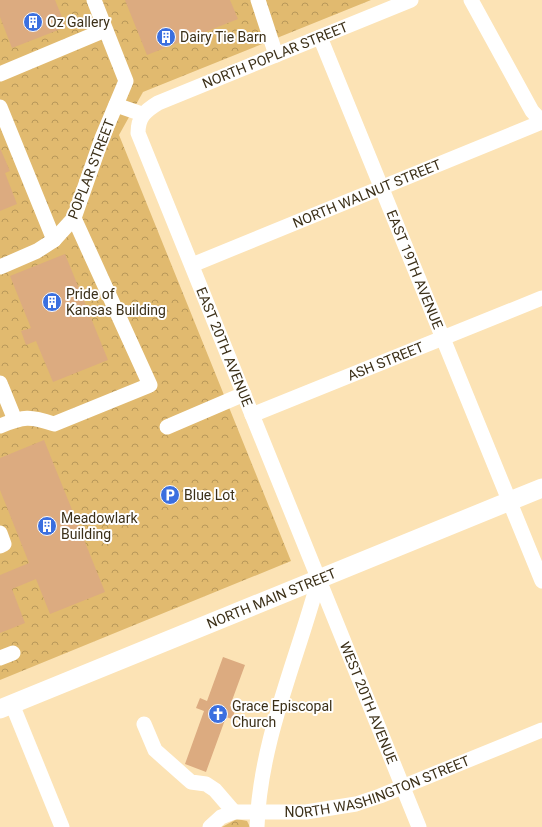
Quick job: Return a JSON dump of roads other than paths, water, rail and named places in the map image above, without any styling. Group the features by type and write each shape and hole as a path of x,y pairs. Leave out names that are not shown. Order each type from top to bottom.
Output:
{"main road":[{"name":"NORTH MAIN STREET","path":"6,706 542,488"}],"street":[{"path":"0,74 105,30 94,0"},
{"path":"258,0 276,55"},
{"name":"NORTH POPLAR STREET","path":"142,114 158,103 411,0"},
{"path":"471,0 532,111 542,122"},
{"name":"POPLAR STREET","path":"0,267 37,251 54,240 74,218 102,138 126,81 105,30"},
{"name":"EAST 19TH AVENUE","path":"320,37 542,581"},
{"path":"116,105 142,114"},
{"path":"0,107 54,240"},
{"name":"EAST 20TH AVENUE","path":"142,114 138,122 138,133 319,578"},
{"name":"NORTH WALNUT STREET","path":"192,265 542,122"},
{"path":"0,426 15,420 34,417 54,424 150,385 74,218"},
{"name":"ASH STREET","path":"252,415 542,298"},
{"path":"0,383 15,420"},
{"path":"167,427 244,394"},
{"path":"257,827 268,744 284,687 306,626 319,578"},
{"name":"WEST 20TH AVENUE","path":"319,578 419,827"},
{"path":"6,706 62,827"},
{"path":"144,724 155,750 191,782 206,784 214,790 234,812"},
{"name":"NORTH WASHINGTON STREET","path":"210,827 221,817 234,812 306,812 356,804 403,787 542,730"}],"place":[{"name":"Oz Gallery","path":"33,22"},
{"name":"Dairy Tie Barn","path":"166,37"},
{"name":"Pride of Kansas Building","path":"52,302"},
{"name":"Blue Lot","path":"170,495"},
{"name":"Meadowlark Building","path":"47,526"},
{"name":"Grace Episcopal Church","path":"218,714"}]}
